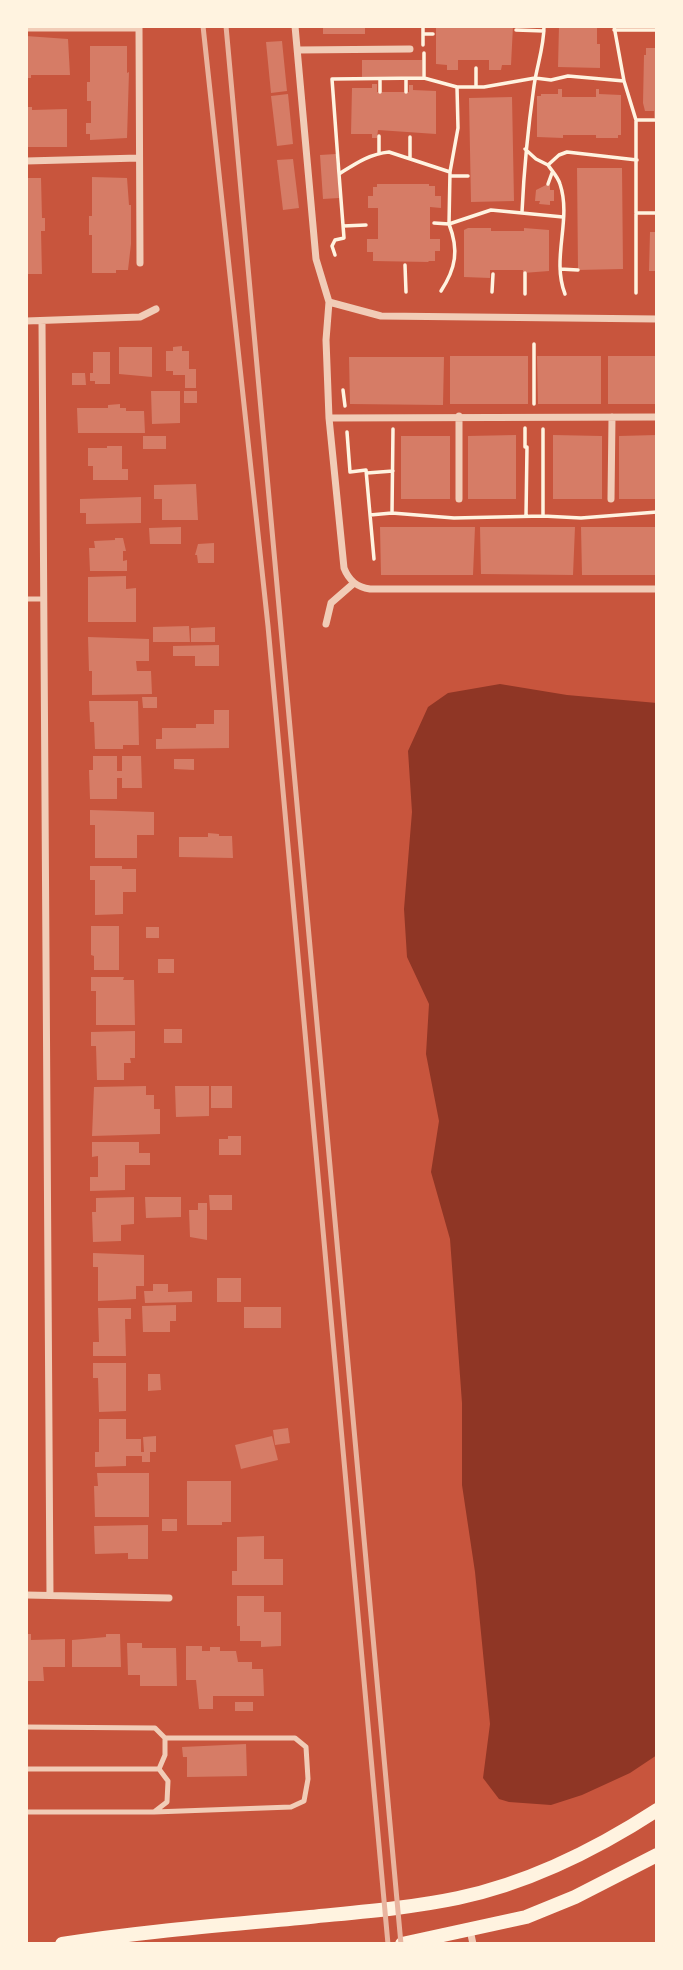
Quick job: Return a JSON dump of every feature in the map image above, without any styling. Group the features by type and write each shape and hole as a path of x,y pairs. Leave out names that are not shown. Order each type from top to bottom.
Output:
{"main road":[{"path":"62,1944 113,1936 361,1912 459,1898 554,1867 614,1838 657,1810"},
{"path":"402,1944 472,1937 575,1897 657,1855"}],"street":[{"path":"295,26 316,259 330,302 326,340 330,418 347,577 362,588 370,589 657,589"},
{"path":"26,28 139,27 139,263"},
{"path":"298,50 410,49"},
{"path":"26,161 139,158"},
{"path":"330,302 382,316 657,319"},
{"path":"26,321 140,317 156,309"},
{"path":"41,321 50,1594"},
{"path":"459,416 459,499"},
{"path":"611,499 612,417"},
{"path":"330,418 657,417"},
{"path":"326,624 331,603 354,583"},
{"path":"26,1595 169,1598"}],"lane":[{"path":"26,599 43,599"},
{"path":"26,1727 155,1727 165,1738 165,1755 159,1769"},
{"path":"26,1812 154,1812 291,1807 304,1801 308,1779 306,1748 295,1738 165,1738"},
{"path":"26,1769 159,1769"},
{"path":"154,1812 167,1802 168,1782 159,1769"}],"path":[{"path":"636,293 636,120 624,81 614,28 657,30"},
{"path":"516,30 544,29 525,149 522,212"},
{"path":"423,34 433,34"},
{"path":"476,68 477,87"},
{"path":"335,255 332,247 335,240 344,238 332,79 424,78 457,87 582,76 624,81"},
{"path":"380,79 380,92"},
{"path":"406,79 406,92"},
{"path":"441,291 451,275 456,256 449,224 450,174 458,128 457,87"},
{"path":"636,120 657,120"},
{"path":"379,136 379,153"},
{"path":"410,136 410,158"},
{"path":"525,149 548,165 560,182 564,217 559,268 565,293"},
{"path":"339,174 364,159 389,152 450,174 468,176"},
{"path":"548,165 567,152 637,160"},
{"path":"548,184 553,172"},
{"path":"434,223 449,224 491,210 564,217"},
{"path":"636,213 657,214"},
{"path":"343,226 366,225"},
{"path":"405,265 406,292"},
{"path":"559,268 578,270"},
{"path":"525,273 525,294"},
{"path":"492,292 493,274"},
{"path":"534,344 543,516"},
{"path":"525,416 526,516"},
{"path":"392,513 393,417"},
{"path":"345,418 350,471 393,471"},
{"path":"367,473 374,559"},
{"path":"370,515 392,513 454,518 581,518 657,512"}],"shaded area":[{"path":"500,684 567,695 657,703 657,1755 630,1773 582,1795 551,1805 499,1799 483,1778 490,1724 475,1572 462,1485 462,1403 450,1239 431,1172 439,1121 426,1054 429,1004 407,957 404,909 412,812 408,751 428,707 448,693"}],"building":[{"path":"323,26 365,26 365,34 323,34"},
{"path":"436,26 513,26 511,65 502,65 501,70 489,70 489,60 458,60 458,70 447,70 447,65 436,64"},
{"path":"559,26 597,26 600,68 558,67"},
{"path":"26,36 68,39 70,75 31,75 31,78 26,78"},
{"path":"282,41 287,91 271,93 266,42"},
{"path":"90,46 127,46 127,138 90,140 90,134 86,134 86,123 91,123 91,101 87,101"},
{"path":"646,48 657,48 657,118 654,118 654,111 645,111 643,103"},
{"path":"362,60 422,60 422,77 362,78"},
{"path":"372,84 377,84 377,92 409,92 409,85 413,85 413,90 436,91 436,134 378,130 377,138 372,138 372,134 351,134 352,88 372,88"},
{"path":"558,89 562,89 562,97 596,97 596,89 599,89 599,94 621,95 621,135 618,135 618,138 596,138 596,135 537,137 537,96 558,94"},
{"path":"288,94 293,144 277,146 271,96"},
{"path":"512,97 514,201 471,202 469,98"},
{"path":"26,107 32,107 32,110 67,109 67,147 26,147"},
{"path":"336,154 339,198 323,199 320,155"},
{"path":"293,159 299,208 283,210 277,160"},
{"path":"577,168 622,168 623,269 578,270"},
{"path":"92,177 127,178 131,205 128,270 92,273 89,216 92,216"},
{"path":"26,178 41,178 42,218 45,218 45,231 41,231 42,274 26,274"},
{"path":"377,184 435,186 435,196 441,196 441,208 430,207 430,239 440,239 440,251 435,251 435,261 373,261 373,252 367,252 367,239 378,239 378,208 368,208 368,196 373,196 373,187 377,187"},
{"path":"550,185 550,190 554,190 554,201 550,201 550,205 535,201 536,190"},
{"path":"491,228 491,231 524,231 524,228 549,230 549,271 523,273 523,270 490,270 490,278 464,277 464,230"},
{"path":"650,232 657,232 657,271 649,271"},
{"path":"182,346 182,351 189,351 189,369 196,369 196,388 185,388 185,375 173,375 173,371 166,371 166,351"},
{"path":"119,347 152,347 152,377 119,374"},
{"path":"93,352 110,352 110,384 95,384 95,381 90,381 90,373 93,373"},
{"path":"450,356 528,356 528,404 450,404"},
{"path":"537,356 601,356 601,404 538,404"},
{"path":"608,356 657,356 657,404 608,404"},
{"path":"349,357 444,357 443,405 350,404"},
{"path":"72,373 85,373 86,385 72,385"},
{"path":"151,391 180,391 180,423 152,424"},
{"path":"184,391 197,391 197,403 184,403"},
{"path":"120,404 120,408 126,408 126,411 144,411 145,433 78,433 77,408 108,408 108,405"},
{"path":"516,435 516,499 468,499 468,436"},
{"path":"553,435 602,436 602,499 553,499"},
{"path":"657,435 657,499 619,499 619,436"},
{"path":"143,436 166,436 166,449 143,449"},
{"path":"401,436 450,436 450,499 401,499"},
{"path":"122,446 122,469 128,469 128,480 93,480 93,466 88,466 88,448"},
{"path":"196,484 198,520 162,520 162,499 154,499 154,485"},
{"path":"141,497 141,523 86,524 86,513 80,513 80,499"},
{"path":"181,527 181,544 150,544 149,528"},
{"path":"380,527 475,527 473,575 381,575"},
{"path":"480,527 575,527 573,575 481,574"},
{"path":"581,527 657,527 657,575 582,575"},
{"path":"123,538 126,551 123,551 123,561 127,560 127,571 90,571 89,548 95,548 94,541"},
{"path":"214,543 214,563 198,563 195,555 198,544"},
{"path":"126,576 126,589 136,588 136,622 88,622 88,577"},
{"path":"189,626 190,642 153,642 153,627"},
{"path":"215,627 215,642 191,642 191,628"},
{"path":"88,637 149,639 149,661 136,661 137,671 151,671 152,694 92,695"},
{"path":"219,645 219,666 195,666 195,656 173,656 173,646"},
{"path":"142,697 157,697 157,708 143,708"},
{"path":"89,701 138,701 139,745 123,745 123,749 95,749 94,722 90,722"},
{"path":"214,710 229,710 229,748 156,749 156,739 162,739 162,728 196,728 196,724 214,724"},
{"path":"93,756 117,756 117,771 122,771 122,756 141,756 142,788 122,788 122,778 117,778 117,799 90,799 89,770 93,770"},
{"path":"174,759 194,759 194,770 174,769"},
{"path":"90,810 154,812 154,835 137,835 137,858 95,858 95,825 90,825"},
{"path":"208,833 232,836 233,858 179,857 179,837 208,837"},
{"path":"90,866 136,869 136,892 123,892 123,914 95,915 95,880 90,880"},
{"path":"91,926 119,926 119,970 94,970"},
{"path":"146,927 159,927 159,938 146,938"},
{"path":"158,959 174,959 174,973 158,973"},
{"path":"91,977 124,977 123,980 134,980 135,1025 96,1025 96,991 91,991"},
{"path":"164,1029 182,1029 182,1043 164,1043"},
{"path":"135,1031 135,1058 130,1058 131,1063 124,1063 124,1080 97,1080 96,1046 91,1046 91,1032"},
{"path":"146,1086 146,1095 154,1095 154,1109 160,1109 160,1134 92,1136 94,1087"},
{"path":"175,1086 209,1086 209,1116 176,1117"},
{"path":"211,1086 232,1086 232,1108 211,1108"},
{"path":"228,1136 241,1136 241,1155 219,1155 219,1139 228,1139"},
{"path":"92,1142 139,1142 139,1153 150,1153 150,1165 125,1165 125,1190 90,1191 90,1177 98,1177 98,1156 92,1157"},
{"path":"209,1195 232,1195 232,1210 210,1210"},
{"path":"134,1197 134,1224 121,1225 121,1241 93,1242 92,1212 96,1212 96,1198"},
{"path":"145,1197 181,1197 181,1217 146,1218"},
{"path":"198,1203 207,1203 207,1240 190,1237 189,1210 198,1210"},
{"path":"93,1253 144,1255 144,1286 136,1286 136,1299 98,1301 98,1267 93,1267"},
{"path":"217,1278 241,1278 241,1302 217,1302"},
{"path":"153,1284 168,1284 168,1292 192,1291 192,1302 145,1303 144,1291 153,1291"},
{"path":"176,1305 176,1321 170,1321 170,1332 143,1332 142,1306"},
{"path":"244,1307 281,1307 281,1328 244,1328"},
{"path":"98,1308 131,1308 131,1319 125,1319 126,1356 93,1356 93,1342 99,1342"},
{"path":"93,1363 126,1363 126,1411 99,1412 98,1378 93,1378"},
{"path":"148,1374 160,1374 161,1390 148,1391"},
{"path":"99,1419 126,1419 126,1439 141,1439 141,1452 144,1452 143,1437 156,1436 156,1452 150,1452 150,1462 142,1462 142,1456 126,1456 126,1466 95,1467 95,1452 99,1452"},
{"path":"288,1428 290,1443 275,1445 273,1430"},
{"path":"272,1436 278,1460 241,1469 235,1445"},
{"path":"97,1473 149,1473 149,1517 95,1517 94,1486 98,1486"},
{"path":"187,1481 231,1481 231,1522 222,1522 222,1525 187,1525"},
{"path":"162,1519 177,1519 177,1531 162,1531"},
{"path":"148,1525 148,1559 128,1559 128,1553 95,1554 94,1526"},
{"path":"264,1536 264,1559 283,1559 283,1585 232,1585 232,1571 237,1571 237,1537"},
{"path":"237,1596 264,1596 264,1612 281,1612 281,1646 261,1647 261,1641 240,1641"},
{"path":"26,1634 31,1634 31,1640 65,1639 65,1667 43,1667 44,1681 26,1681"},
{"path":"106,1634 120,1634 121,1667 72,1667 72,1640 106,1637"},
{"path":"127,1643 142,1643 142,1648 176,1648 177,1686 140,1686 140,1675 128,1675"},
{"path":"186,1646 202,1646 202,1651 210,1651 210,1647 220,1647 220,1651 236,1651 238,1662 252,1662 252,1669 263,1669 264,1696 213,1696 213,1709 199,1709 196,1680 186,1680"},
{"path":"235,1702 253,1702 253,1711 235,1711"},
{"path":"246,1744 247,1776 187,1777 187,1757 183,1757 182,1747"}],"railway":[{"path":"203,26 268,626 388,1944"},
{"path":"226,26 401,1944"}]}
